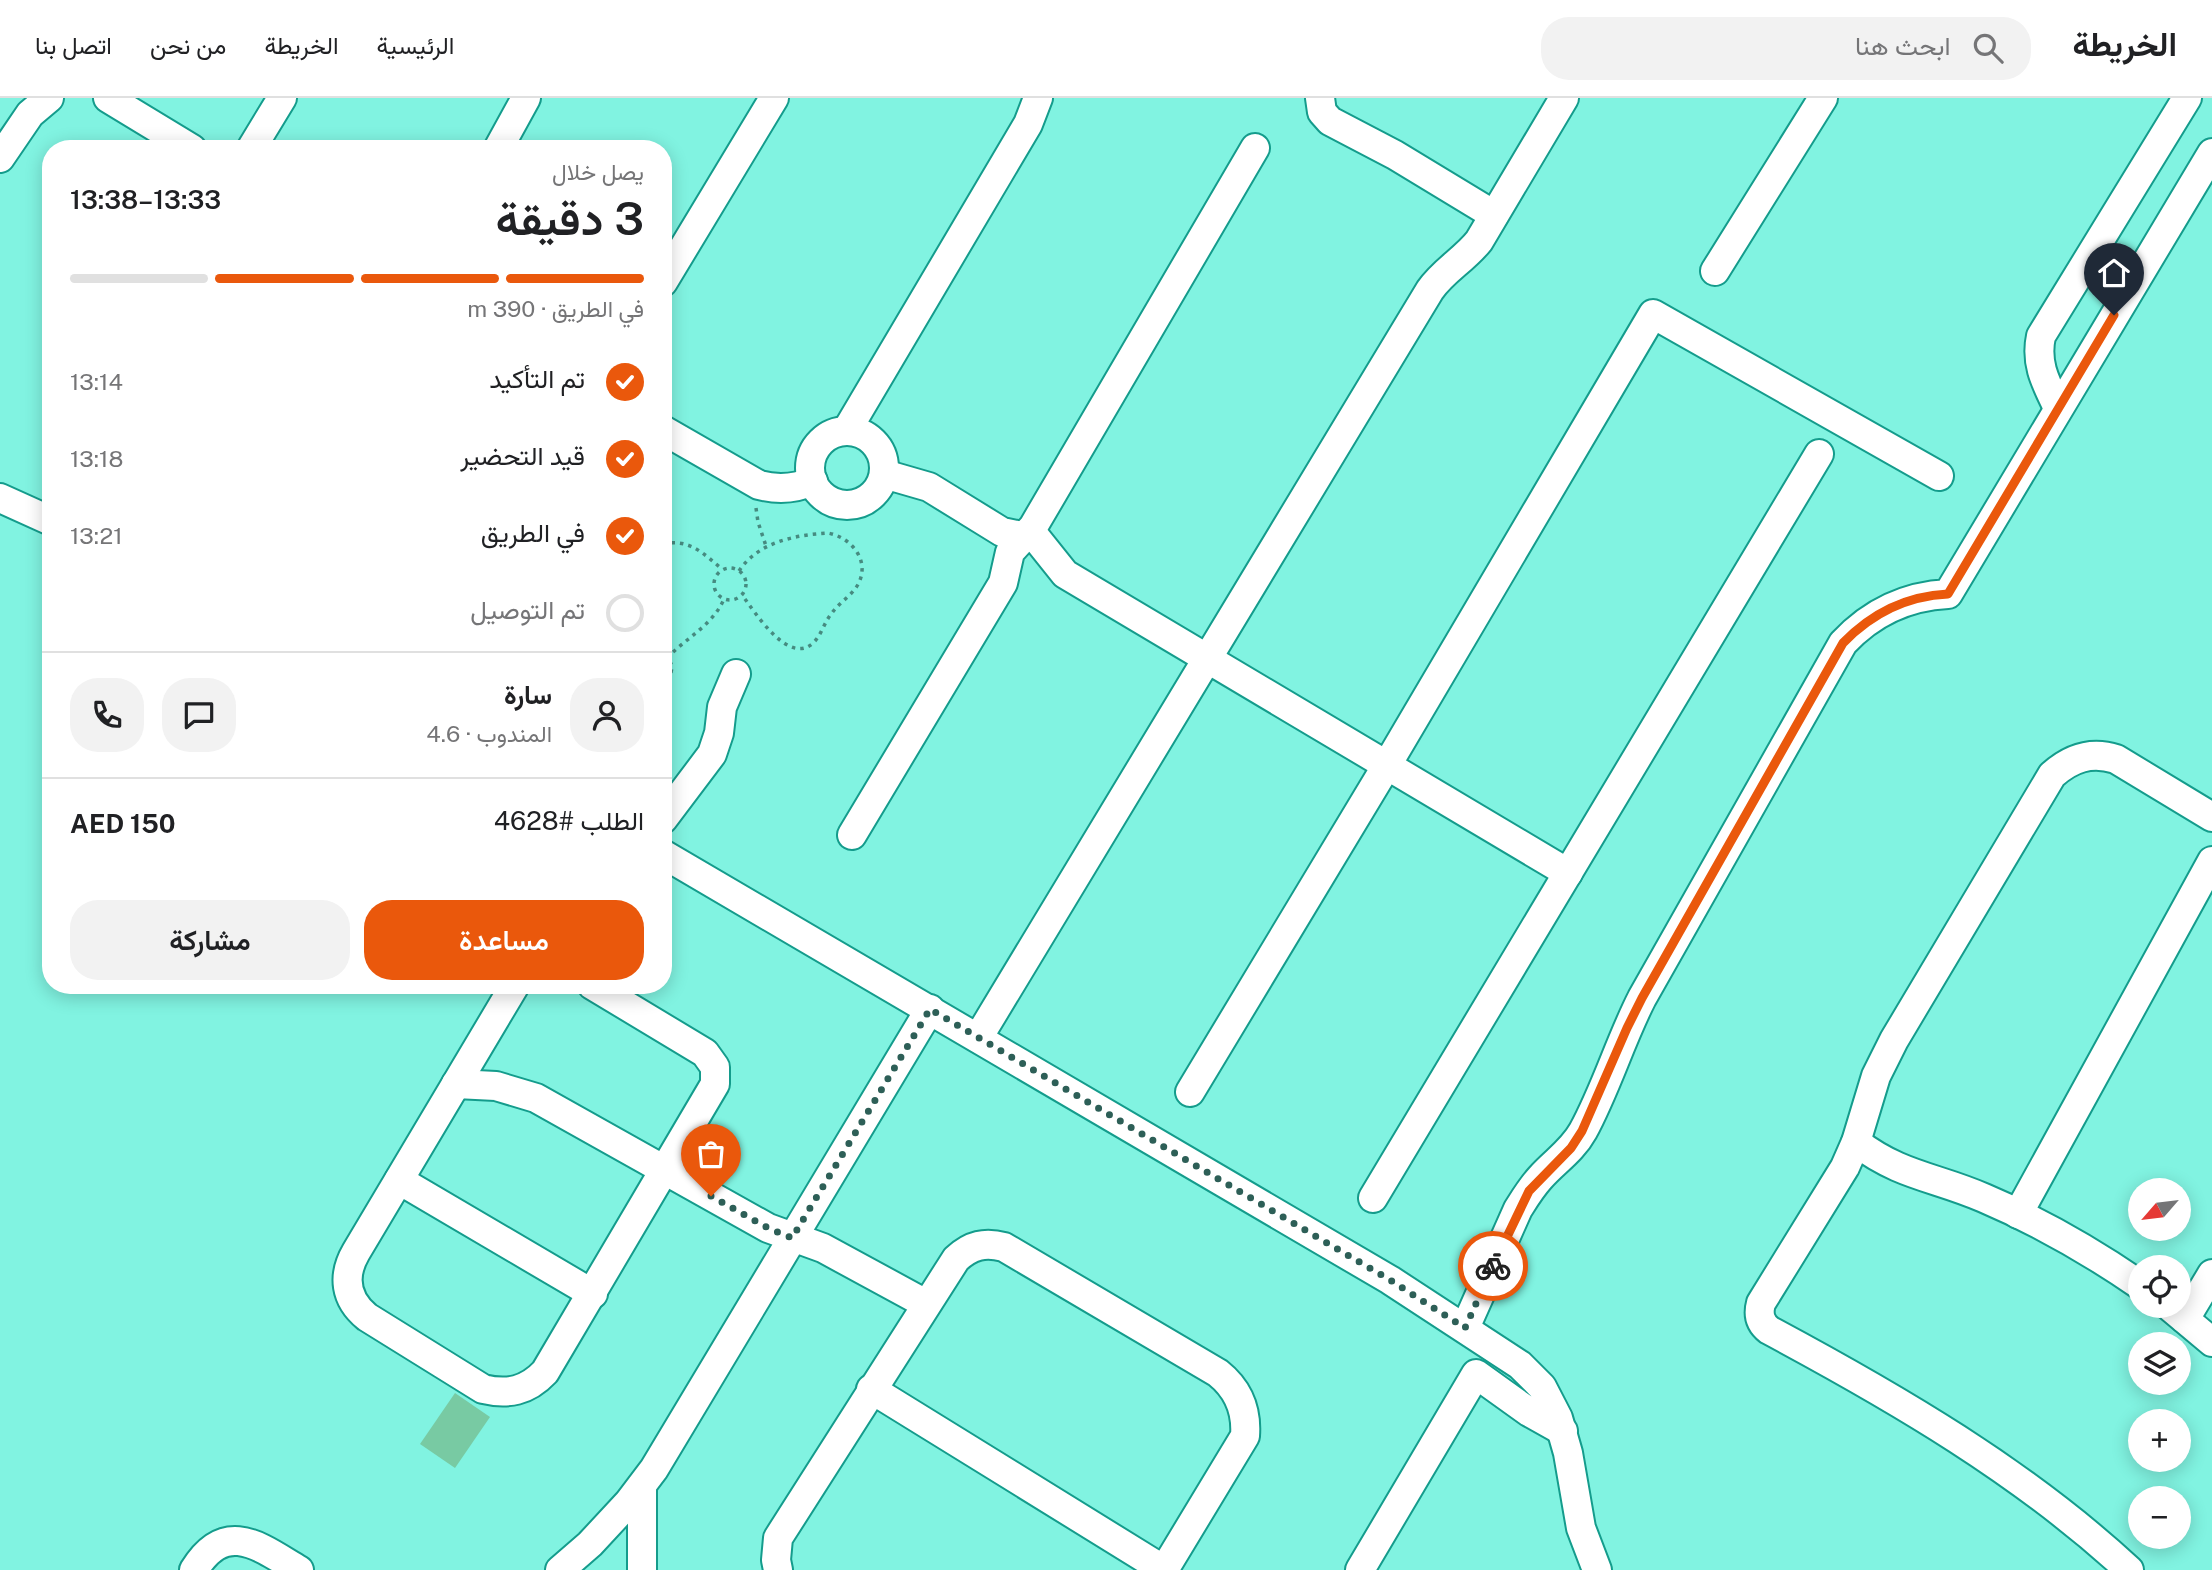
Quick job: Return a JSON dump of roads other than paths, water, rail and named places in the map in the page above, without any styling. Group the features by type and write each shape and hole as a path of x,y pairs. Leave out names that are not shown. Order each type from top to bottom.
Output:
{"street":[{"path":"0,158 30,114 49,98"},
{"path":"108,98 177,140"},
{"path":"256,140 282,98"},
{"path":"503,140 526,98"},
{"path":"672,267 774,98"},
{"path":"847,430 1028,124 1038,98"},
{"path":"1320,98 1322,112 1330,121 1395,155 1494,215"},
{"path":"978,1038 1430,290 1444,273 1472,250 1564,98"},
{"path":"1715,271 1823,98"},
{"path":"2058,408 2040,370 2038,349 2041,336 2187,98"},
{"path":"852,835 1003,583 1010,552 1026,537 1255,148"},
{"path":"1465,1328 1518,1209 1529,1191 1571,1148 1582,1131 1642,998 1843,643 1865,622 1891,607 1919,597 1948,594 2212,153"},
{"path":"1190,1092 1653,314 1939,476"},
{"path":"847,430 865,435 878,447 883,456 884,474 881,483 869,498 851,505 841,505 824,497 813,481 810,464 817,447 830,435 847,430"},
{"path":"672,435 760,485 792,488 813,481"},
{"path":"1373,1198 1819,454"},
{"path":"884,474 929,487 1002,532 1032,537 1042,542 1065,574 1568,873"},
{"path":"0,498 42,517"},
{"path":"672,807 712,754 719,733 722,707 736,674"},
{"path":"2129,1570 2064,1514 2015,1477 1911,1411 1769,1330 1760,1316 1761,1303 1832,1191 1856,1142 1869,1096 1884,1058 2052,775 2061,767 2084,757 2106,756 2116,759 2212,817"},
{"path":"672,859 1390,1280 1525,1369 1552,1402 1563,1431 1581,1528 1597,1570"},
{"path":"2018,1214 2212,861"},
{"path":"510,994 350,1262 347,1272 353,1303 367,1317 483,1388 497,1392 524,1389 536,1382 545,1372 711,1092 716,1075 715,1067 705,1053 607,994"},
{"path":"560,1570 590,1544 642,1486 930,1009"},
{"path":"456,1084 496,1086 536,1098 768,1228 823,1248 926,1304"},
{"path":"1856,1142 1903,1171 1971,1192 2018,1214 2087,1251 2128,1277"},
{"path":"399,1180 593,1294"},
{"path":"778,1570 778,1538 871,1389 956,1259 964,1251 974,1247 994,1245 1013,1252 1226,1379 1243,1407 1245,1436 1164,1570 871,1389"},
{"path":"2191,1297 2212,1274"},
{"path":"2184,1318 2212,1342"},
{"path":"1502,1392 1525,1369"},
{"path":"1360,1570 1476,1374 1529,1412 1563,1431"},
{"path":"642,1486 642,1570"},
{"path":"194,1570 201,1558 220,1544 243,1541 254,1543 299,1570"}]}
